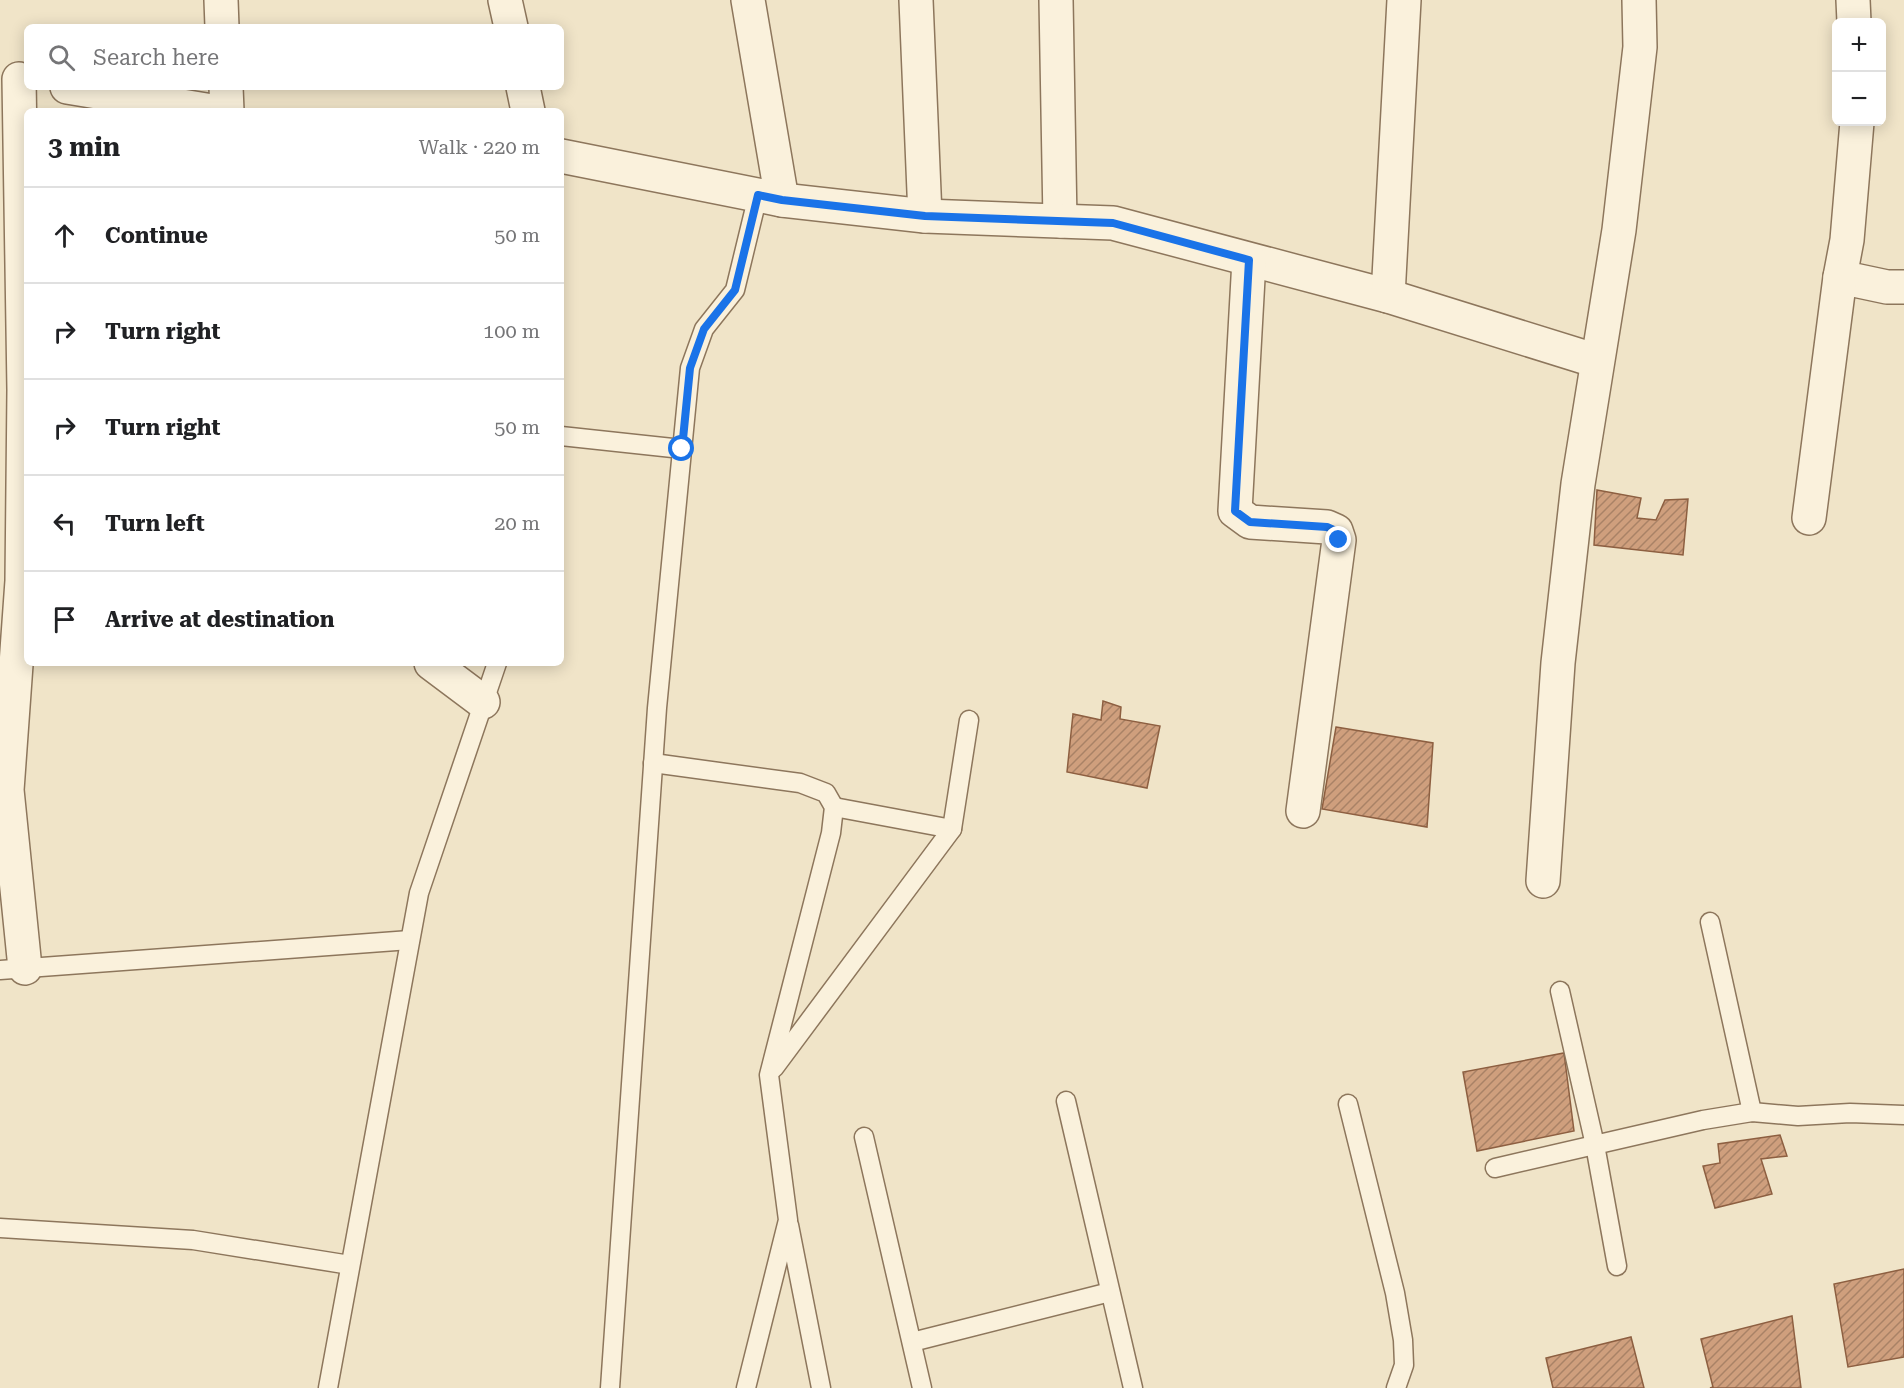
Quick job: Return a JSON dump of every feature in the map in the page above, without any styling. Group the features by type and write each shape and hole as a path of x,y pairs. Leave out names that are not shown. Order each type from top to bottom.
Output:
{"street":[{"path":"221,0 222,24"},
{"path":"506,0 510,24"},
{"path":"748,0 770,197"},
{"path":"916,0 925,216"},
{"path":"1056,0 1060,221"},
{"path":"1388,296 1404,0"},
{"path":"1543,881 1558,663 1578,484 1619,230 1640,46 1639,0"},
{"path":"1853,0 1854,18"},
{"path":"15,78 24,359"},
{"path":"85,90 194,108"},
{"path":"226,90 227,108"},
{"path":"524,90 527,108"},
{"path":"1809,518 1840,277 1847,240 1857,126"},
{"path":"564,157 770,197 925,216 1113,223 1388,296 1598,361"},
{"path":"1249,260 1235,511 1250,522 1327,527 1336,531 1339,540 1303,811"},
{"path":"1840,277 1887,287 1904,287"},
{"path":"24,400 12,516 24,576"},
{"path":"13,970 7,790 24,593"},
{"path":"435,666 483,702"}],"lane":[{"path":"610,1388 653,763 690,368 704,329 735,290 770,197"},
{"path":"564,436 682,449"},
{"path":"328,1388 419,893 496,666"},
{"path":"769,1075 952,829 969,720"},
{"path":"653,763 801,783 826,793 834,807 831,833 769,1075 788,1220 821,1388"},
{"path":"834,807 952,829"},
{"path":"1710,922 1752,1112"},
{"path":"13,970 410,940"},
{"path":"1560,991 1595,1145 1617,1266"},
{"path":"1066,1101 1133,1388"},
{"path":"1348,1104 1395,1293 1403,1340 1404,1365 1396,1388"},
{"path":"1495,1168 1703,1120 1752,1112 1798,1116 1850,1113 1904,1115"},
{"path":"864,1137 922,1388"},
{"path":"746,1388 788,1220"},
{"path":"0,1228 193,1240 350,1265"},
{"path":"912,1342 1110,1292"}],"building":[{"path":"1597,490 1641,498 1637,518 1656,520 1665,500 1688,499 1683,555 1594,545"},
{"path":"1103,701 1121,707 1120,719 1160,726 1147,788 1067,772 1073,714 1101,720"},
{"path":"1336,727 1433,743 1427,827 1322,809"},
{"path":"1564,1053 1574,1131 1477,1151 1463,1072"},
{"path":"1780,1135 1787,1156 1761,1159 1772,1194 1715,1208 1703,1166 1720,1163 1718,1144"},
{"path":"1904,1269 1904,1357 1848,1367 1834,1284"},
{"path":"1792,1316 1801,1388 1710,1388 1713,1387 1701,1339"},
{"path":"1631,1337 1644,1388 1553,1388 1546,1358"}],"route":[{"path":"682,449 690,368 704,329 735,290 758,195 782,200 925,216 1113,223 1249,260 1235,511 1250,522 1327,527 1336,531 1339,540"}]}
